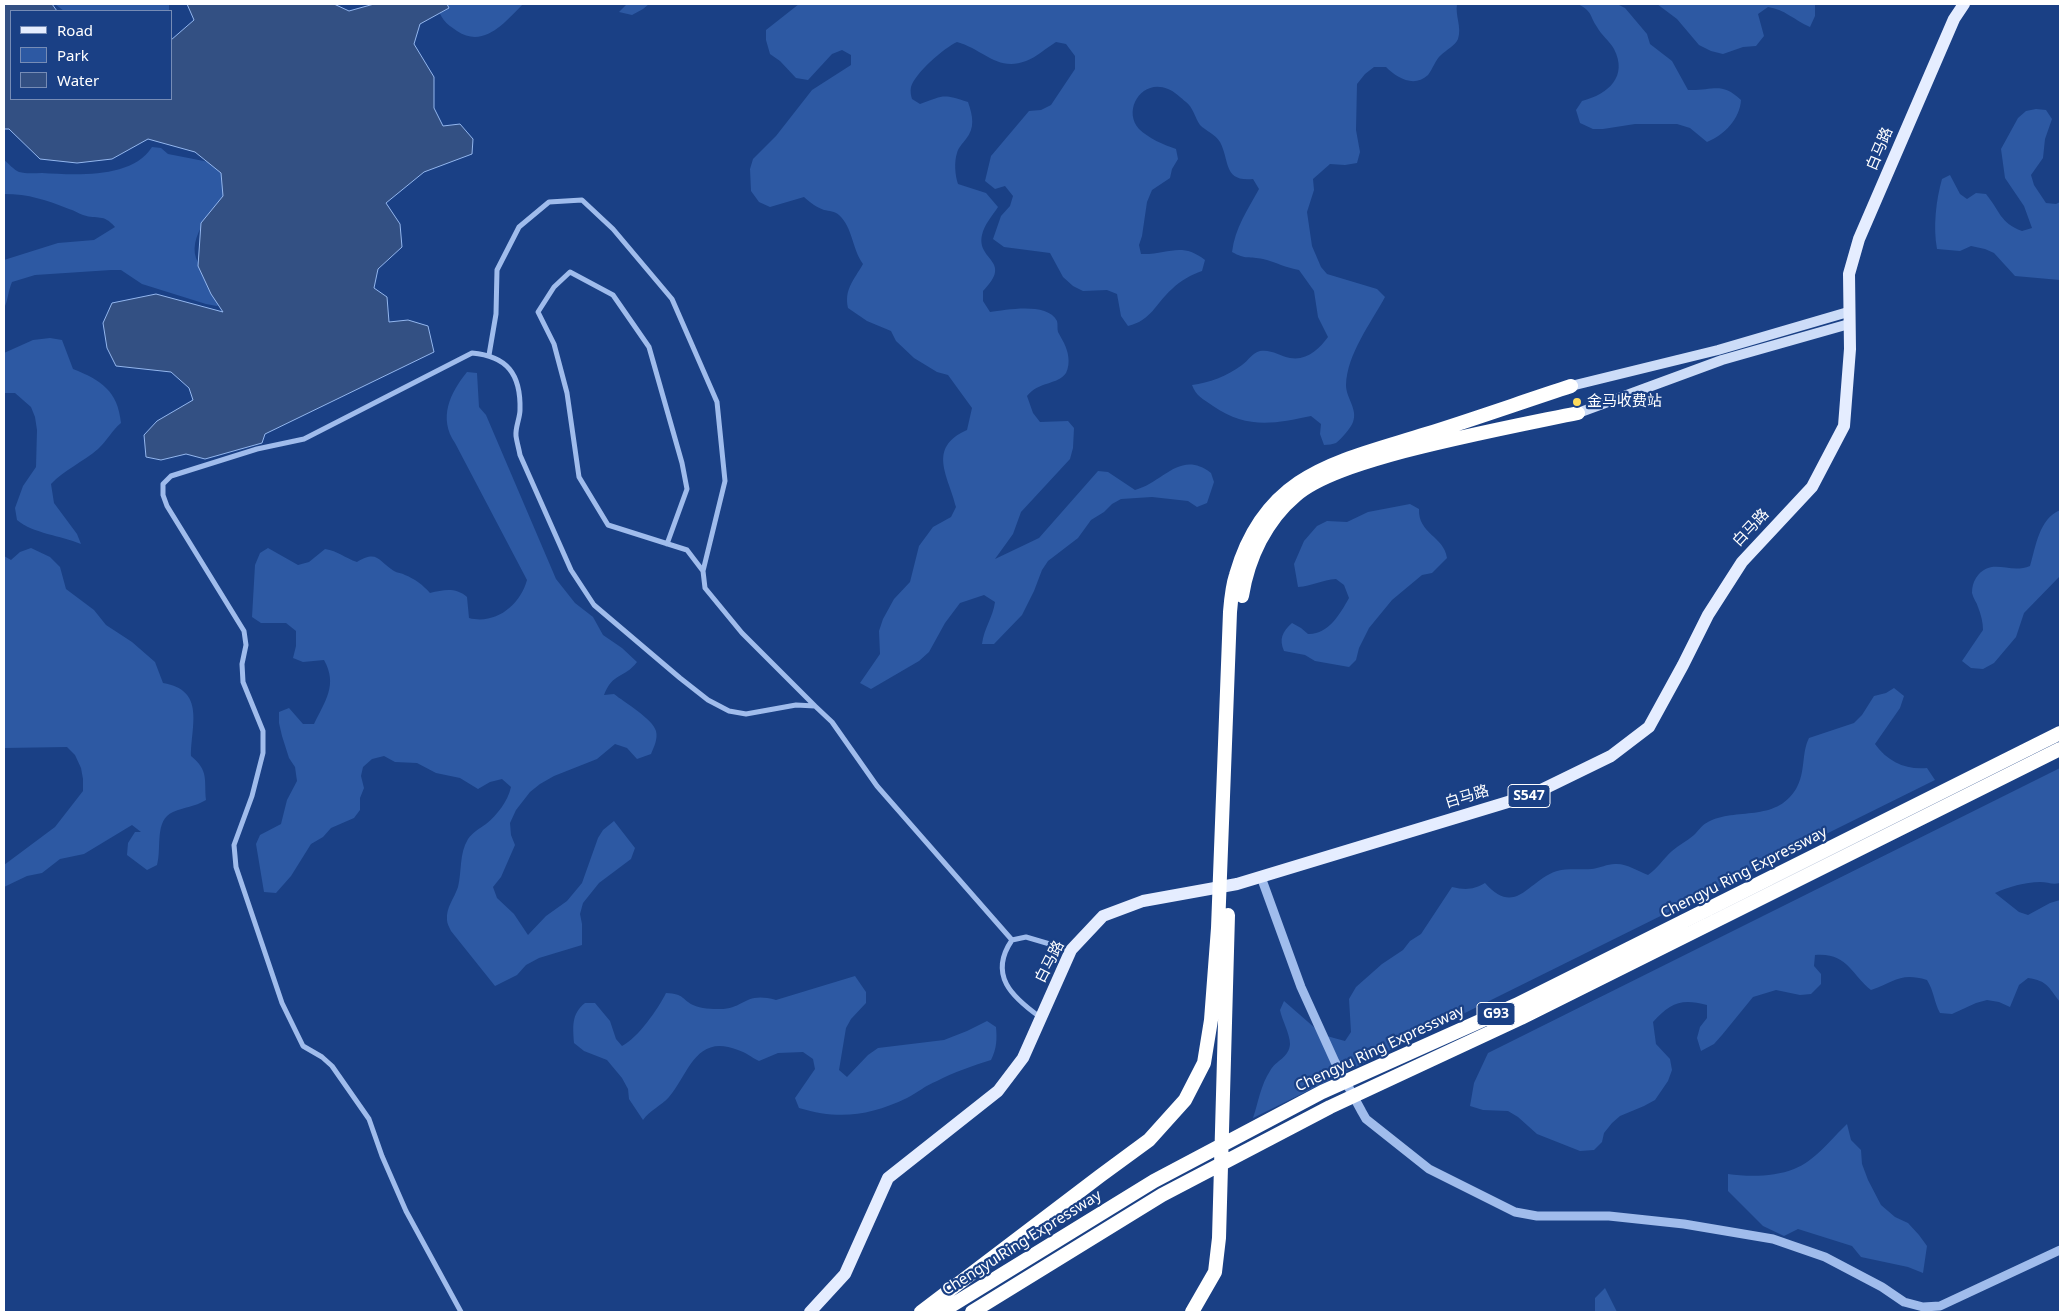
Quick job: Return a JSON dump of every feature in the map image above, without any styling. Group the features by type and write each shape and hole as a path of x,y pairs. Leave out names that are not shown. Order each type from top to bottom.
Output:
{"highway":[{"path":"1192,1312 1215,1272 1219,1238 1224,1072 1223,928 1230,612 1235,576 1248,541 1265,512 1289,488 1329,465 1570,386"},
{"path":"1226,842 1239,614 1244,579 1260,541 1273,519 1297,494 1333,474 1366,462 1440,441 1578,413"},
{"name":"Chengyu Ring Expressway","path":"942,1312 1154,1181 1322,1092 1516,1005 2060,733"},
{"name":"Chengyu Ring Expressway","path":"972,1312 1162,1195 1330,1107 1521,1018 2060,749"},
{"path":"921,1312 1150,1140 1185,1100 1204,1063 1212,1020 1223,928"}],"main road":[{"name":"白马路","path":"810,1312 845,1274 888,1178 998,1091 1022,1058 1071,950 1103,916 1142,901 1237,884 1531,795 1611,756 1649,728 1722,592 1742,562 1812,487 1844,426 1850,349 1849,274 1859,239 1954,19 1964,4"},
{"path":"1570,386 1849,318"},
{"path":"1578,413 1722,360 1849,318"}],"street":[{"path":"489,355 496,314 497,270 518,228 549,202 582,200 613,229 672,299 717,402 725,481 703,571 705,588 736,625 832,722 877,786 1012,940"},
{"path":"667,544 687,489 682,463 649,347 613,295 570,272 554,287 538,312 554,344 566,394 579,477 608,525 667,544 687,550 703,571"},
{"path":"461,1312 406,1211 382,1156 369,1119 332,1066 322,1057 303,1046 282,1002 236,867 234,845 252,796 263,753 263,731 243,682 242,664 246,645 244,631 167,506 163,489 164,484 171,476 257,449 304,439 472,354 489,355 505,363 514,376 518,390 520,410 516,435 520,455 571,570 594,604 680,678 708,700 729,711 746,714 796,705 815,706"},
{"path":"1261,877 1301,987 1335,1062 1366,1119 1429,1169 1515,1212 1537,1216 1609,1216 1684,1224 1773,1239 1825,1257 1882,1287 1904,1302 1923,1307 1940,1306 2060,1250"},
{"path":"1040,1018 1020,1003 1007,988 1002,969 1004,952 1012,940 1026,937 1071,950"}],"green space":[{"path":"55,4 169,4 169,10 63,10"},
{"path":"437,4 523,4 493,31 476,37 467,36 449,25 441,17"},
{"path":"627,4 649,4 632,15 619,12"},
{"path":"799,4 1457,4 1458,39 1453,46 1439,57 1428,75 1423,79 1417,81 1406,80 1395,75 1386,67 1374,67 1365,74 1357,84 1356,130 1360,152 1357,163 1345,165 1330,164 1313,179 1314,190 1307,212 1312,246 1321,267 1327,274 1377,289 1385,297 1355,350 1347,373 1346,385 1354,413 1352,424 1348,430 1336,443 1324,445 1320,434 1321,424 1311,416 1260,423 1237,418 1203,399 1192,385 1224,376 1260,351 1268,351 1290,358 1302,358 1317,350 1328,337 1318,317 1314,291 1299,270 1263,259 1241,256 1232,252 1239,227 1259,189 1253,179 1243,179 1232,174 1220,142 1200,125 1188,104 1173,91 1159,87 1150,88 1143,92 1137,98 1134,105 1134,121 1139,129 1156,141 1176,149 1178,159 1172,169 1170,178 1152,190 1147,202 1139,245 1141,254 1181,250 1189,251 1205,260 1202,271 1179,283 1143,320 1128,326 1121,316 1117,294 1107,290 1083,291 1073,286 1063,277 1050,253 1004,247 993,239 1001,216 1010,206 1013,196 1005,186 995,189 985,181 991,156 1029,111 1041,110 1051,105 1075,69 1075,56 1066,44 1056,42 1026,61 1007,64 998,62 966,45 957,42 951,45 918,75 911,87 911,92 912,99 920,104 944,97 968,102 972,126 969,135 959,147 956,157 955,164 958,184 986,193 998,207 986,224 982,235 984,250 995,267 992,281 983,291 983,301 990,312 1036,309 1052,315 1057,321 1058,332 1068,353 1069,361 1063,377 1037,388 1027,396 1033,413 1040,422 1068,421 1074,428 1073,448 1070,459 1021,512 1013,534 995,559 1039,538 1098,471 1108,472 1135,490 1172,470 1190,465 1200,467 1211,473 1214,482 1207,503 1197,507 1188,501 1152,497 1121,499 1112,504 1104,512 1091,520 1078,538 1048,561 1042,570 1022,615 994,644 982,644 995,602 984,595 960,603 945,623 929,652 919,661 871,689 860,683 880,654 879,631 883,619 894,599 910,582 919,546 933,527 951,517 956,507 946,474 944,454 947,445 954,437 967,430 972,408 948,375 937,372 914,358 896,341 891,331 867,321 848,308 847,295 853,280 863,264 850,232 839,215 818,208 804,197 770,207 759,202 751,191 750,169 753,159 776,136 812,90 851,65 851,55 842,50 832,54 808,80 796,78 780,61 770,54 766,40 766,30"},
{"path":"1578,4 1617,4 1625,8 1647,34 1650,44 1672,61 1688,90 1716,88 1734,94 1741,100 1738,114 1730,126 1707,142 1690,128 1677,124 1635,124 1593,129 1580,123 1576,110 1582,101 1608,89 1619,68 1614,49 1588,12"},
{"path":"1657,4 1815,4 1815,16 1810,27 1784,12 1768,7 1758,14 1764,36 1756,46 1743,47 1723,54 1699,45 1677,19"},
{"path":"2046,110 2052,119 2045,139 2043,158 2031,175 2034,185 2046,203 2056,204 2060,202 2060,280 2015,276 1994,253 1985,249 1971,246 1960,251 1937,249 1935,223 1938,196 1942,179 1950,175 1960,194 1967,199 1976,193 1986,194 2009,224 2022,231 2032,228 2024,206 2005,178 2001,149 2018,118 2026,111"},
{"path":"152,147 161,148 168,154 214,163 237,181 207,217 196,238 195,248 198,262 226,299 217,306 206,304 142,284 121,270 111,270 35,275 12,282 4,308 4,260 58,243 94,240 115,227 104,218 83,215 45,200 29,196 4,194 4,160 17,171 25,173 102,173 131,165 143,157"},
{"path":"50,338 62,340 73,369 100,382 112,395 121,423 98,449 51,484 54,503 77,534 81,544 24,525 17,520 15,508 23,486 36,467 37,430 31,407 15,393 4,393 4,353 33,340"},
{"path":"467,372 477,373 479,407 486,415 556,579 575,603 593,617 603,635 622,648 637,662 611,683 604,695 614,694 650,721 656,731 655,743 651,754 637,759 627,748 615,744 597,759 554,776 540,784 530,792 516,810 510,823 511,835 515,845 501,877 493,887 497,898 514,914 528,935 546,916 567,901 582,883 598,838 603,830 614,821 635,848 631,859 599,883 583,903 580,914 582,945 539,958 526,965 517,975 495,986 451,931 447,922 447,915 458,887 462,857 468,839 494,816 502,807 510,792 511,787 502,779 490,782 478,789 460,778 436,773 417,763 395,762 384,756 372,759 363,767 361,776 364,788 360,798 360,810 354,818 331,828 323,837 311,844 291,876 276,893 264,892 256,844 260,835 281,824 287,800 297,781 295,767 289,758 282,736 279,712 289,708 303,724 314,724 326,700 330,685 330,677 324,660 303,662 293,658 296,646 296,631 286,623 261,623 252,617 255,565 260,553 268,548 298,565 309,562 325,549 334,551 357,562 364,558 378,558 394,571 415,580 430,593 449,590 463,594 467,597 469,618 488,619 497,616 513,605 524,589 527,580 450,434 447,424 448,406 451,397"},
{"path":"1410,504 1419,509 1423,524 1441,545 1447,558 1432,573 1422,575 1392,600 1369,628 1359,648 1356,660 1349,667 1315,661 1305,655 1284,651 1282,636 1292,623 1308,634 1322,631 1342,611 1349,598 1344,585 1336,579 1298,587 1294,564 1304,541 1317,526 1327,521 1347,522 1368,512"},
{"path":"2060,510 2060,576 2024,613 2016,637 1994,663 1983,669 1971,668 1962,661 1983,630 1981,616 1972,593 1975,580 1988,568 2015,569 2030,566 2043,526 2053,514"},
{"path":"31,548 50,557 60,567 66,589 94,610 106,625 132,642 155,662 163,683 177,687 186,693 191,701 193,722 191,756 201,766 203,771 206,800 167,816 161,828 157,865 147,870 127,855 128,843 135,832 141,832 132,825 84,854 60,859 42,873 27,876 4,887 4,865 55,827 83,791 81,768 75,755 67,747 4,748 4,556 11,560 20,552"},
{"path":"1894,688 1904,696 1900,708 1875,744 1886,756 1898,764 1912,768 1927,768 1935,780 1253,1118 1267,1076 1289,1049 1289,1036 1280,1010 1284,1001 1323,1035 1345,1041 1351,1032 1349,999 1356,987 1382,964 1403,950 1410,941 1421,934 1452,887 1469,889 1485,883 1496,893 1505,897 1514,897 1522,894 1547,876 1561,870 1592,869 1619,864 1648,875 1672,851 1708,822 1731,815 1766,810 1787,800 1799,783 1809,738 1854,723 1862,715 1874,696 1886,693"},
{"path":"2060,768 2060,883 2028,883 1995,893 2019,912 2028,915 2050,903 2060,900 2060,1002 2044,983 2028,978 2019,985 2010,1007 1999,1002 1987,1000 1952,1014 1940,1013 1927,980 1910,977 1898,979 1871,990 1842,961 1826,955 1815,955 1814,966 1821,974 1821,984 1811,994 1800,995 1776,990 1753,997 1714,1044 1701,1051 1697,1038 1700,1027 1707,1018 1707,1005 1683,1002 1665,1010 1653,1022 1656,1044 1670,1059 1672,1070 1668,1081 1655,1100 1620,1116 1612,1123 1604,1133 1602,1142 1594,1150 1580,1151 1537,1134 1518,1117 1508,1111 1483,1110 1470,1106 1474,1083 1488,1053"},
{"path":"855,976 866,992 866,1003 851,1019 846,1028 839,1070 847,1077 868,1055 878,1048 944,1040 987,1021 996,1027 996,1044 991,1060 950,1075 907,1098 880,1109 841,1115 799,1108 795,1098 815,1069 813,1059 803,1052 778,1053 759,1061 738,1050 724,1046 712,1047 703,1051 695,1058 669,1097 643,1120 629,1099 628,1089 622,1078 607,1060 584,1051 574,1043 573,1026 575,1016 580,1007 585,1003 595,1003 610,1021 616,1039 622,1046 641,1030 653,1015 666,993 680,996 689,1003 699,1007 720,1009 757,998 776,1000"},
{"path":"1847,1124 1851,1140 1861,1150 1862,1164 1881,1205 1895,1217 1908,1223 1927,1246 1923,1273 1908,1267 1861,1257 1852,1246 1798,1229 1784,1236 1763,1226 1728,1191 1728,1174 1761,1176 1778,1174 1794,1169 1809,1161"},
{"path":"1605,1288 1617,1312 1595,1312 1595,1298"}],"water":[{"path":"4,4 52,4 56,10 10,10 10,100 172,100 172,39 194,20 187,4 334,4 349,11 374,4 447,4 449,8 420,24 414,44 434,77 434,108 443,126 460,124 473,139 472,154 424,172 386,203 400,224 402,247 378,269 374,288 387,297 389,322 408,320 428,326 434,352 265,434 262,443 205,459 186,454 161,460 146,457 144,435 157,421 193,400 189,388 171,372 116,366 107,348 103,323 112,303 156,294 223,312 211,294 198,266 201,223 223,196 221,173 195,152 148,139 112,159 77,163 40,159 9,129 4,129"}],"place":[{"name":"金马收费站","path":"1577,402"}]}
